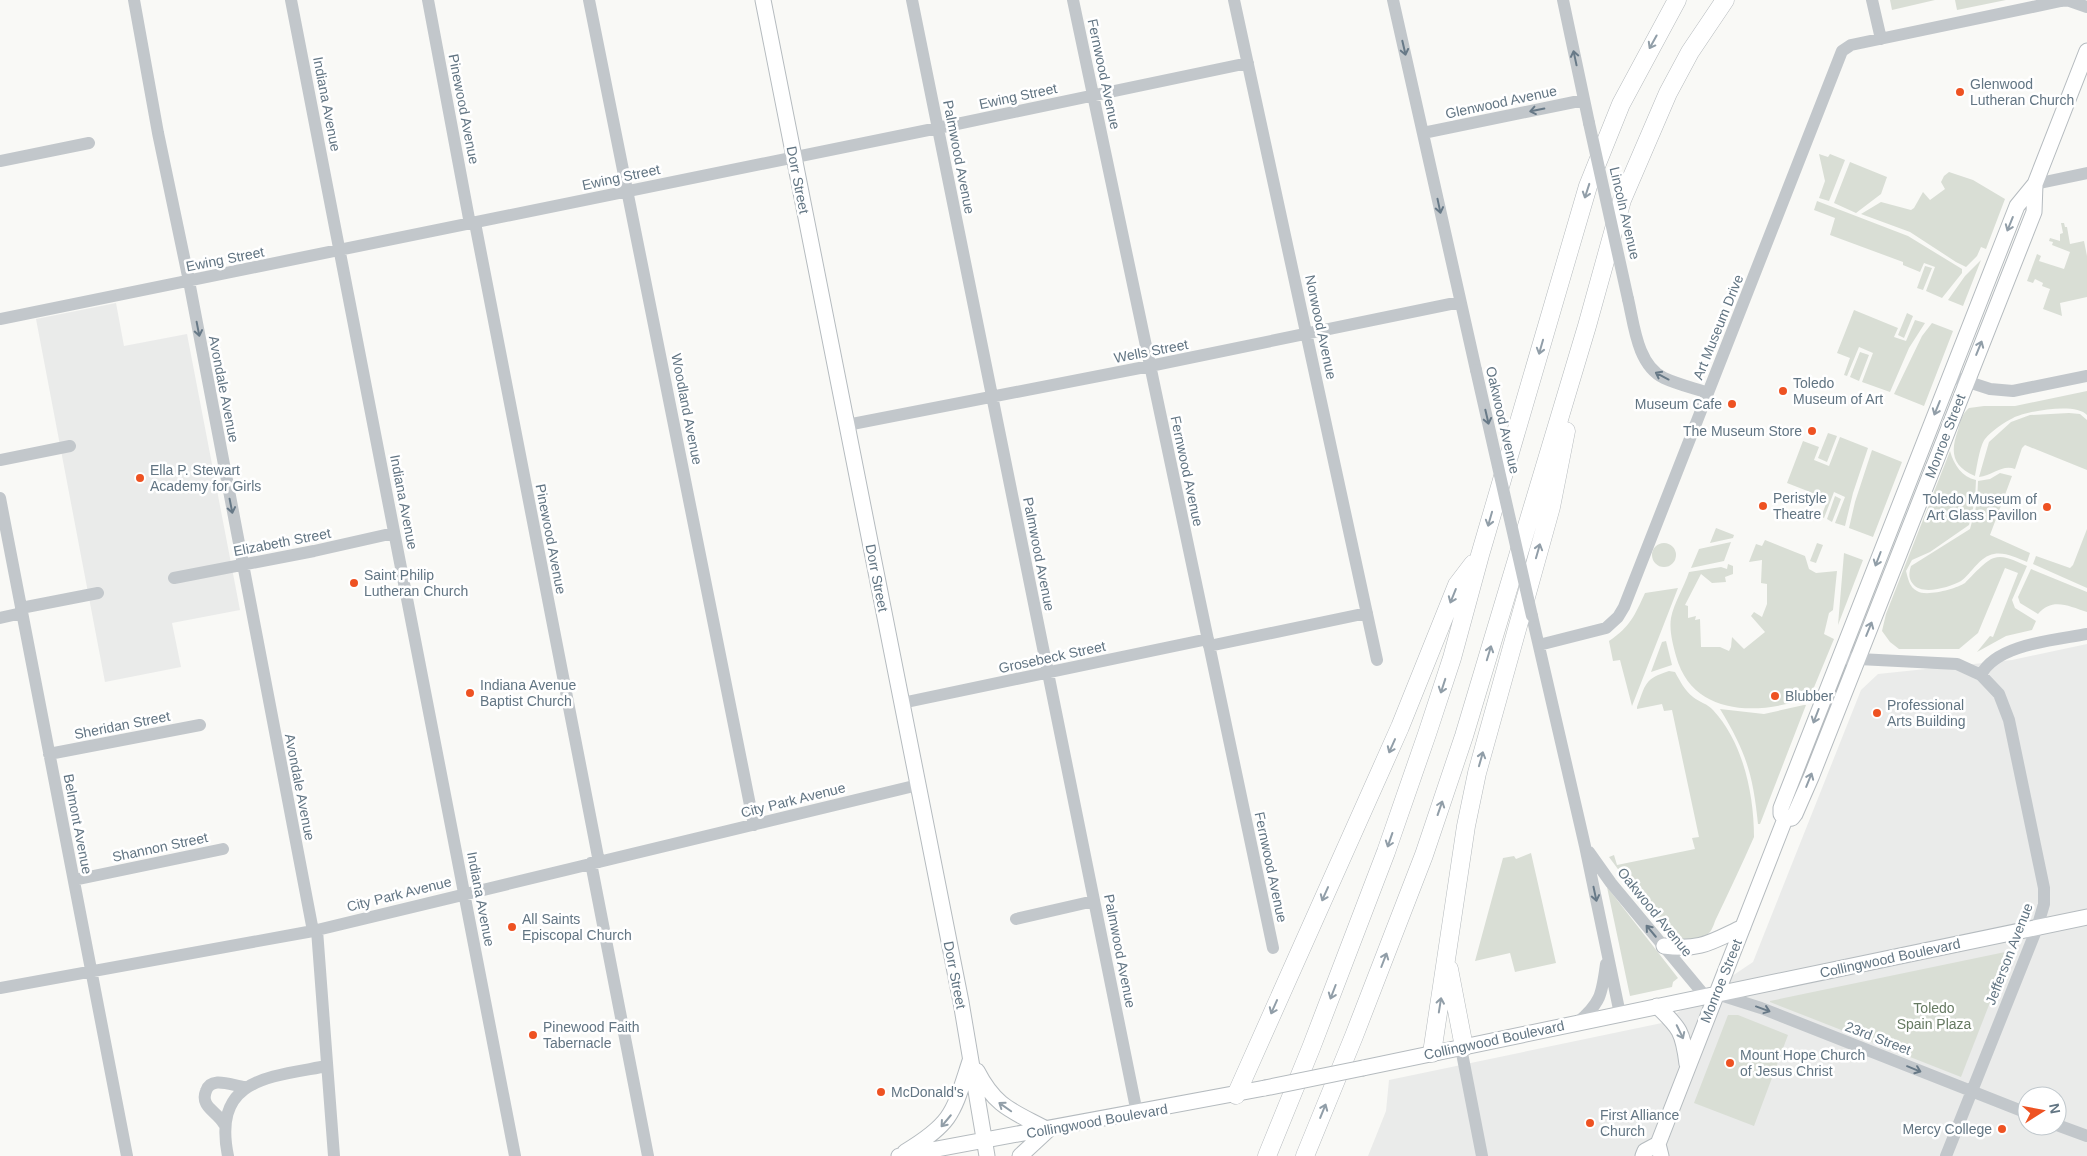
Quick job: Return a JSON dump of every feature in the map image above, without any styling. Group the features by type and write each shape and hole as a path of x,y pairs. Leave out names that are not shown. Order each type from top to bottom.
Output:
{"highway":[{"path":"1267,1156 1311,1048 1386,852 1452,658 1480,555 1588,186 1621,104 1677,0"},
{"path":"1305,1156 1354,1036 1427,846 1464,736 1587,326 1625,191 1672,85 1690,52 1724,0"},
{"path":"1432,1053 1466,826 1476,773 1551,507 1587,326"},
{"path":"1236,1095 1400,727 1457,585 1480,555"},
{"path":"1447,957 1462,1047"}],"main road":[{"name":"Dorr Street","path":"763,0 918,785 986,1148"},
{"name":"Monroe Street","path":"1785,819 1792,818 1796,814 2034,212 2036,184 2087,51"},
{"name":"Monroe Street","path":"1785,819 1781,814 1780,808 1838,658 2017,206 2036,184"},
{"name":"Monroe Street","path":"1643,1156 1645,1151 1660,1150 1711,995 1743,927 1785,819"},
{"name":"Collingwood Boulevard","path":"898,1156 986,1148 1048,1130 1236,1095 2087,917"},
{"path":"1664,946 1700,947 1743,927"},
{"path":"1657,1006 1678,1027 1683,1036 1688,1067"},
{"path":"971,1060 985,1087 1000,1105 1048,1130 1020,1156"},
{"path":"898,1156 926,1139 944,1124 953,1112 971,1060"}],"street":[{"name":"Avondale Avenue","path":"134,0 158,133 315,930 334,1156"},
{"name":"Indiana Avenue","path":"291,0 515,1156"},
{"name":"Pinewood Avenue","path":"428,0 595,862 648,1156"},
{"name":"Woodland Avenue","path":"589,0 754,825"},
{"name":"Palmwood Avenue","path":"912,0 1137,1114"},
{"name":"Fernwood Avenue","path":"1073,0 1272,948"},
{"name":"Norwood Avenue","path":"1234,0 1377,660"},
{"name":"Oakwood Avenue","path":"1393,0 1460,302 1585,846 1620,1014"},
{"name":"Lincoln Avenue","path":"1563,0 1641,352 1650,367 1663,378 1708,393"},
{"path":"1872,0 1881,39 2051,2 2067,0 2087,8"},
{"name":"Art Museum Drive","path":"1539,645 1606,628 1618,617 1624,607 1847,48 1881,39"},
{"name":"Ewing Street","path":"0,319 627,192 1248,63"},
{"name":"Glenwood Avenue","path":"1423,134 1584,100"},
{"path":"0,161 89,144"},
{"path":"2036,184 2087,172"},
{"name":"Wells Street","path":"847,426 1460,302"},
{"path":"1950,376 1990,389 2013,391 2087,376"},
{"path":"0,460 70,446"},
{"name":"Belmont Avenue","path":"0,498 127,1156"},
{"name":"Elizabeth Street","path":"174,578 314,551 394,533"},
{"path":"0,618 98,593"},
{"name":"Grosebeck Street","path":"902,703 1048,673 1367,613"},
{"path":"1838,658 1946,663 1967,667 1981,675 1984,667 2009,651 2087,634"},
{"name":"Jefferson Avenue","path":"1946,1156 2037,928 2044,904 2044,888 2005,706 1992,685 1981,675"},
{"name":"Sheridan Street","path":"49,754 200,725"},
{"name":"City Park Avenue","path":"0,988 92,973 315,930 918,785"},
{"name":"Oakwood Avenue","path":"1585,846 1611,883 1664,946 1711,995"},
{"name":"Shannon Street","path":"74,880 223,849"},
{"path":"1016,919 1094,901"},
{"name":"Oakwood Avenue","path":"1577,1023 1590,1011 1600,996 1603,988 1607,954"},
{"name":"23rd Street","path":"1711,995 1761,1008 2017,1109"},
{"path":"1462,1047 1482,1156"},
{"path":"224,1124 232,1102 245,1087 272,1076 327,1066"},
{"path":"228,1156 224,1124 218,1114 206,1105 204,1096 207,1087 213,1083 223,1082 245,1087"},
{"path":"2067,1128 2087,1136"}],"shaded area":[{"name":"Ella P. Stewart Academy for Girls","path":"116,303 124,346 187,334 240,610 172,623 181,667 105,682 36,319"},
{"path":"2087,644 2087,1156 1368,1156 1386,1111 1389,1080 1662,1023 1753,962 1861,690 1878,674 2012,660"}],"green space":[{"path":"1890,0 1935,0 1892,10"},
{"path":"1955,0 2006,0 1957,10"},
{"path":"1819,154 1828,157 1830,154 1845,160 1829,201 1819,198 1825,181"},
{"path":"1850,162 1887,177 1881,194 1856,213 1834,203"},
{"path":"1949,172 1973,180 2005,199 1986,249 1981,247 1977,256 1966,267 1910,232 1861,214 1881,202 1911,210 1923,192 1930,200 1945,189 1941,182"},
{"path":"1817,201 1908,236 1962,269 1962,273 1942,298 1926,291 1935,267 1924,263 1920,272 1903,265 1903,262 1830,235 1835,218 1814,210"},
{"path":"2061,223 2064,223 2065,227 2067,227 2070,244 2084,241 2087,256 2087,297 2060,303 2062,316 2043,309 2050,289 2042,286 2043,283 2035,279 2033,283 2027,281 2037,254 2041,256 2039,261 2064,269 2070,252 2052,245 2053,242 2049,241 2050,238 2060,241 2060,234 2063,233"},
{"path":"1981,260 1963,306 1948,300 1965,276"},
{"path":"1925,266 1932,268 1923,290 1917,288"},
{"path":"1854,310 1898,328 1894,337 1906,341 1915,320 1925,323 1909,348 1890,392 1862,382 1873,353 1859,347 1847,376 1844,375 1850,358 1837,353"},
{"path":"1907,313 1913,316 1904,338 1898,335"},
{"path":"1932,323 1953,331 1924,406 1894,394 1922,336"},
{"path":"1860,352 1869,355 1859,381 1850,377"},
{"path":"2087,391 2087,415 2081,411 2062,408 2020,415 2002,424 1985,439 1980,451 1975,476 1957,463 1954,452 1955,438 1962,418 1969,408 2015,406"},
{"path":"2080,414 2087,420 2087,470 2025,445 2022,448 2015,469 2006,468 1979,477 1989,442 2011,422 2030,415"},
{"path":"1828,433 1837,436 1827,462 1818,458"},
{"path":"1840,437 1868,448 1853,493 1845,526 1835,523 1845,497 1834,492 1824,518 1821,517 1828,499 1787,483 1803,441 1819,447 1814,460 1829,466"},
{"path":"1872,450 1902,462 1873,537 1849,528 1855,502"},
{"path":"1950,451 1959,470 1976,480 1975,500 1969,525 1930,552 1912,560 1906,571 1911,585 1921,593 1948,590 1965,583 1991,559 1998,557 2006,558 2027,566 2012,600 2015,608 2036,621 2032,630 2006,636 1977,652 1990,636 1993,637 2018,573 2005,568 1978,633 1959,649 1899,649 1890,642 1882,631 1886,614"},
{"path":"2000,473 2012,476 1990,535 2030,553 2027,562 2007,555 1989,555 1976,565 1961,581 1943,588 1929,590 1917,588 1911,582 1909,573 1911,566 1970,529 1977,503 1978,481 1990,479"},
{"path":"1835,496 1841,499 1832,522 1827,519"},
{"path":"1716,528 1734,535 1733,538 1710,543"},
{"path":"2087,529 2087,588 2033,564 2036,556 2070,568 2073,565"},
{"path":"1765,540 1805,556 1809,569 1816,573 1837,571 1833,610 1829,613 1824,634 1834,639 1810,697 1771,707 1731,706 1713,701 1697,691 1685,676 1676,656 1671,632 1671,618 1689,572 1721,567 1727,569 1728,564 1733,566 1733,574 1725,577 1726,582 1712,583 1701,574 1685,605 1688,606 1688,618 1696,616 1695,620 1700,619 1701,647 1720,647 1729,651 1732,637 1744,649 1765,632 1751,616 1754,612 1762,617 1767,604 1767,584 1761,583 1762,560 1749,562 1756,544 1762,546"},
{"path":"1731,542 1724,561 1691,568 1699,549"},
{"path":"1664,543 1673,546 1676,555 1673,564 1664,567 1655,564 1652,555 1655,546"},
{"path":"1817,543 1823,545 1816,563 1810,561"},
{"path":"1844,553 1863,560 1838,625"},
{"path":"2031,569 2087,592 2087,612 2055,604 2043,609 2038,614 2020,603 2018,597"},
{"path":"1678,588 1632,706 1620,660 1613,661 1609,641 1622,631 1631,620 1645,593"},
{"path":"1666,641 1672,665 1651,672 1662,642"},
{"path":"1669,671 1675,672 1690,695 1713,710 1732,737 1745,769 1752,804 1754,837 1712,928 1704,937 1693,940 1674,937 1663,930 1609,857 1614,855 1617,865 1695,849 1692,838 1699,837 1672,710 1664,711 1662,704 1637,709 1647,683"},
{"path":"1806,705 1760,824 1758,824 1754,791 1747,764 1736,738 1720,709 1764,714"},
{"path":"1531,853 1556,963 1515,972 1510,953 1475,961 1503,858 1514,856 1516,859"},
{"path":"1607,887 1678,978 1673,982 1672,987 1630,996"},
{"name":"Toledo Spain Plaza","path":"2010,951 1961,1077 1770,1002 1770,1001"},
{"path":"1728,1015 1738,1015 1788,1035 1754,1126 1694,1103"}],"place":[{"name":"Glenwood Lutheran Church","path":"1960,92"},
{"name":"Toledo Museum of Art","path":"1783,391"},
{"name":"Museum Cafe","path":"1732,404"},
{"name":"The Museum Store","path":"1812,431"},
{"name":"Ella P. Stewart Academy for Girls","path":"140,478"},
{"name":"Peristyle Theatre","path":"1763,506"},
{"name":"Toledo Museum of Art Glass Pavillon","path":"2047,507"},
{"name":"Saint Philip Lutheran Church","path":"354,583"},
{"name":"Indiana Avenue Baptist Church","path":"470,693"},
{"name":"Blubber","path":"1775,696"},
{"name":"Professional Arts Building","path":"1877,713"},
{"name":"All Saints Episcopal Church","path":"512,927"},
{"name":"Pinewood Faith Tabernacle","path":"533,1035"},
{"name":"Mount Hope Church of Jesus Christ","path":"1730,1063"},
{"name":"McDonald's","path":"881,1092"},
{"name":"First Alliance Church","path":"1590,1123"},
{"name":"Mercy College","path":"2002,1129"}]}
